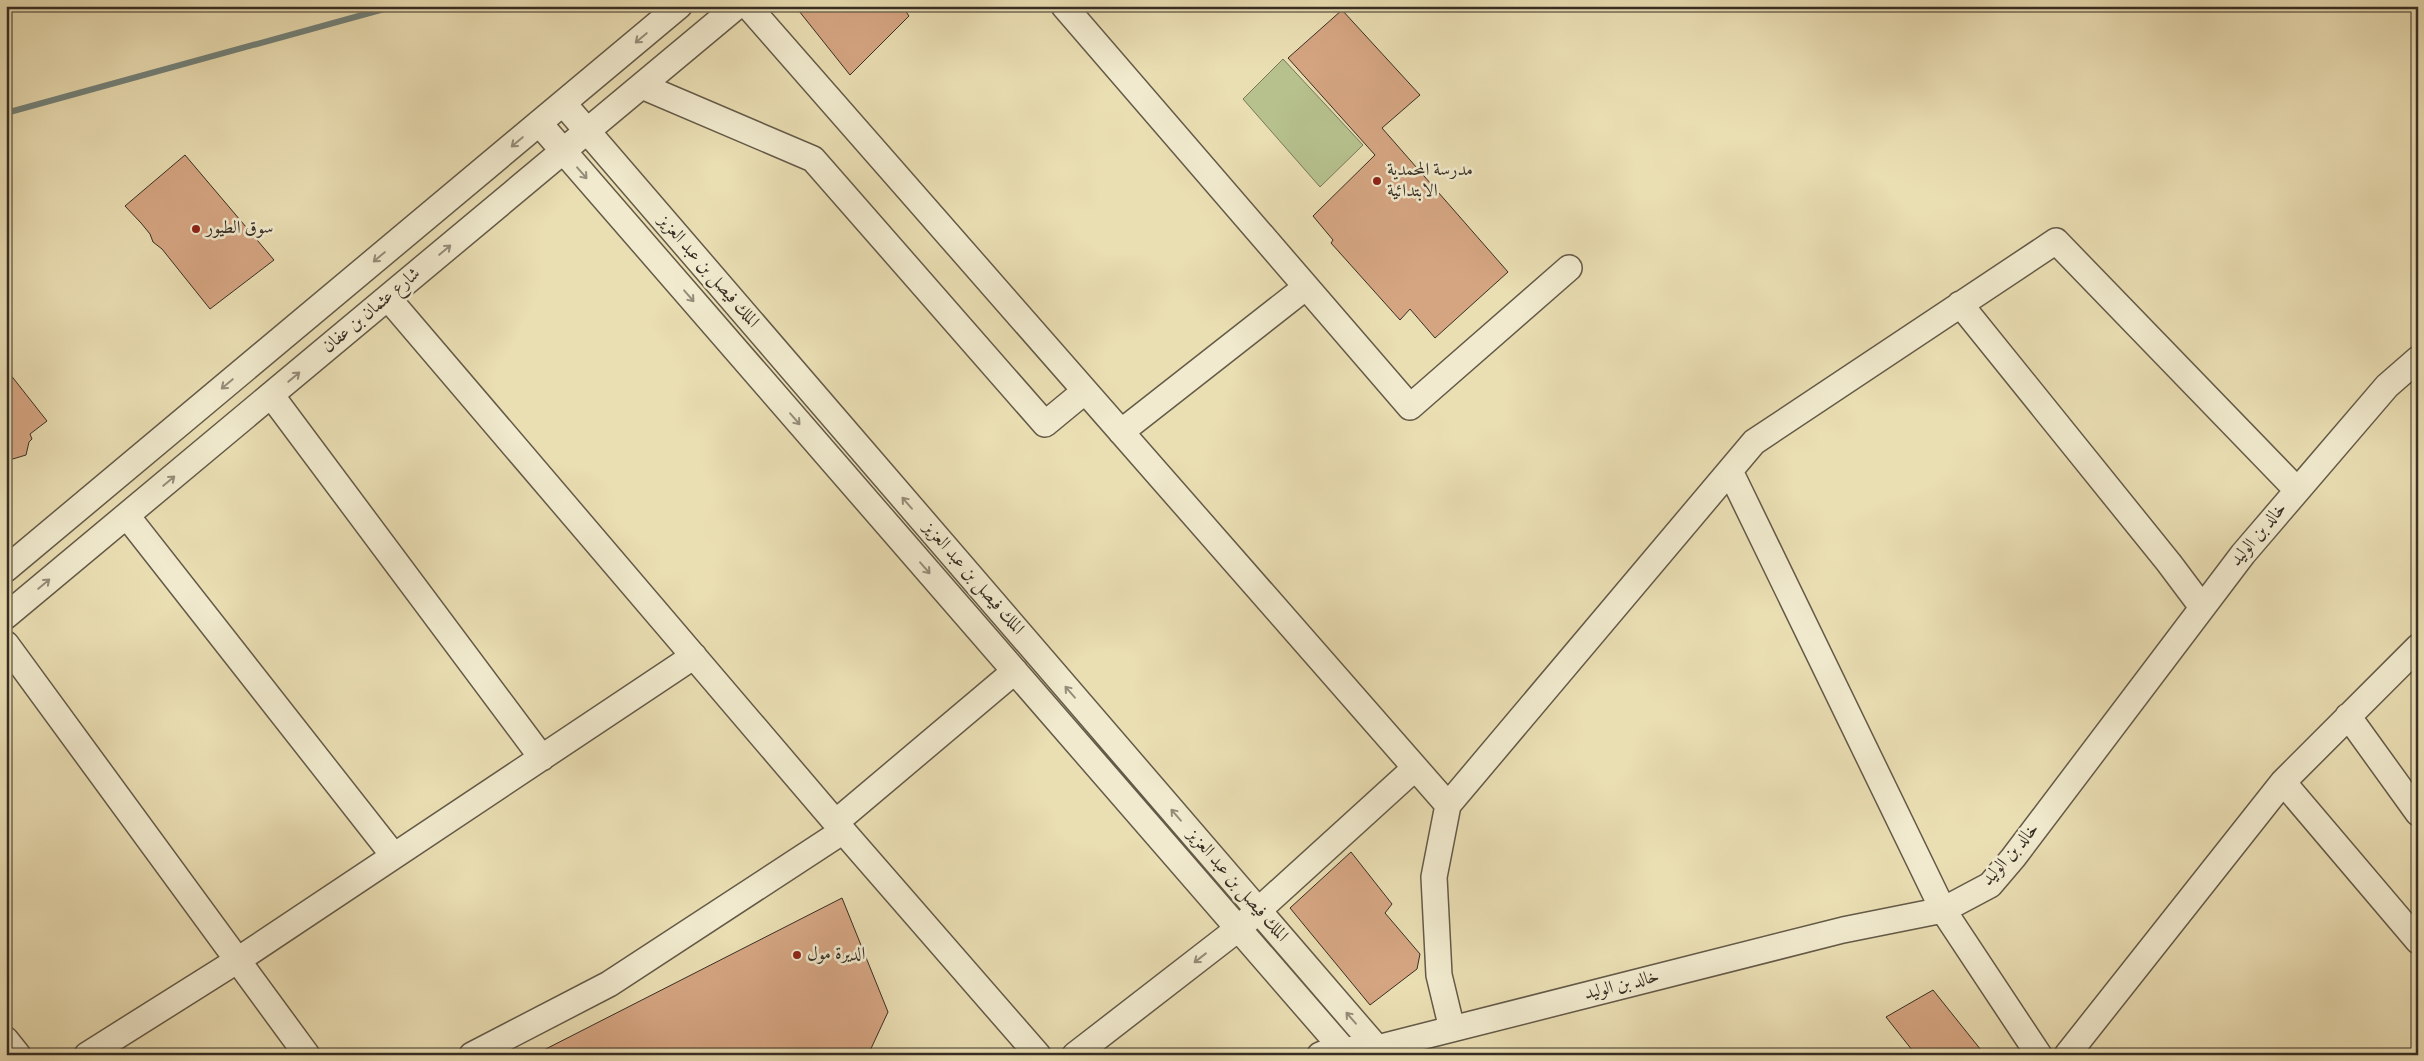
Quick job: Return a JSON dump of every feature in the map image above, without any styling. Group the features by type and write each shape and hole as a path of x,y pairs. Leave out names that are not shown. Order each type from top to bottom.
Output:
{"street":[{"name":"شارع عثمان بن عفان","path":"6,569 679,6"},
{"name":"شارع عثمان بن عفان","path":"6,616 737,6"},
{"path":"748,6 1448,805"},
{"path":"1064,6 1410,408 1569,268"},
{"path":"642,86 814,159 1046,424 1085,390"},
{"name":"الملك فيصل بن عبد العزيز","path":"563,103 1258,910 1377,1053"},
{"name":"الملك فيصل بن عبد العزيز","path":"539,124 1346,1052"},
{"path":"1452,1029 1439,975 1434,877 1448,805 1754,442 2056,241 2297,490"},
{"path":"1121,432 1306,287"},
{"path":"388,298 839,826 1038,1055"},
{"path":"1960,304 2169,563 2202,607"},
{"name":"خالد بن الوليد","path":"1320,1055 1332,1050 1377,1053 1452,1029 1843,930 1943,910 1990,885 2008,865 2243,554 2388,386 2418,359"},
{"path":"271,395 542,758"},
{"path":"1730,471 1943,910 2039,1055"},
{"path":"127,516 394,856"},
{"path":"6,644 307,1055"},
{"path":"2067,1055 2283,782 2418,647"},
{"path":"87,1055 238,960 694,656"},
{"path":"472,1055 609,984 839,826 1015,671"},
{"path":"2348,716 2418,813"},
{"path":"1075,1055 1239,928 1415,768"},
{"path":"2283,782 2418,941"},
{"path":"6,1040 18,1055"}],"green space":[{"path":"1283,59 1363,145 1320,187 1243,99"}],"building":[{"path":"795,6 902,6 909,16 850,75"},
{"path":"1342,10 1420,95 1382,128 1508,272 1435,338 1410,309 1400,320 1331,243 1333,240 1313,216 1375,155 1288,58"},
{"name":"سوق الطيور","path":"185,155 274,260 210,309 162,249 153,242 150,234 141,223 125,206"},
{"path":"6,369 47,421 30,434 32,439 29,442 26,455 6,461"},
{"path":"1351,852 1392,904 1385,913 1420,954 1417,969 1370,1005 1290,908"},
{"name":"الديرة مول","path":"842,898 888,1012 868,1055 534,1055"},
{"path":"1933,990 1985,1055 1916,1055 1886,1017"}],"waterway":[{"path":"6,113 395,6"}],"place":[{"name":"مدرسة المحمدية الابتدائية","path":"1377,181"},
{"name":"سوق الطيور","path":"196,229"},
{"name":"الديرة مول","path":"797,955"}]}
